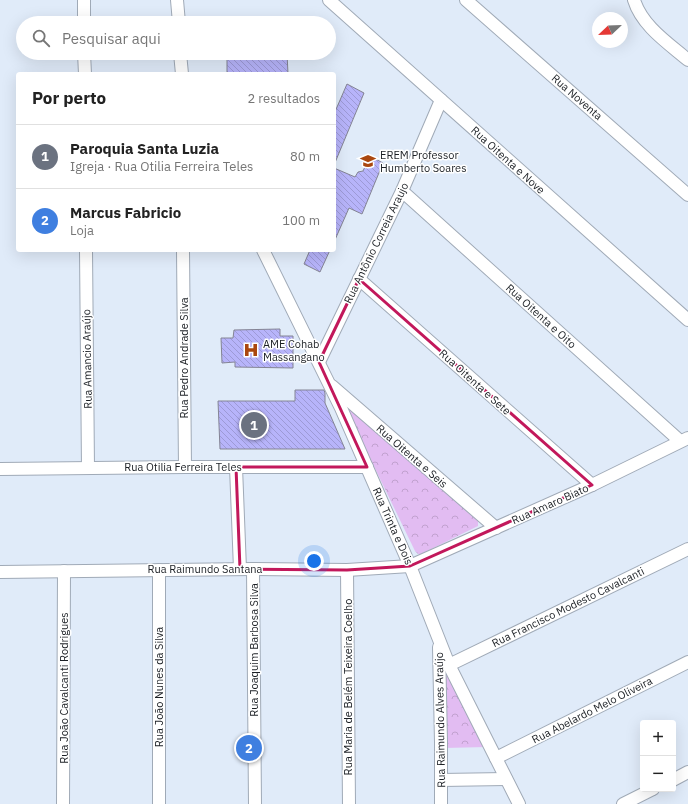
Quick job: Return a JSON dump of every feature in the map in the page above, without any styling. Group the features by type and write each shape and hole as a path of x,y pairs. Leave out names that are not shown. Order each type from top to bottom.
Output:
{"street":[{"path":"84,0 84,16"},
{"path":"178,0 179,16"},
{"name":"Rua Oitenta e Nove","path":"329,0 688,320"},
{"name":"Rua Noventa","path":"466,0 688,195"},
{"path":"634,0 637,10 645,22 688,60"},
{"path":"84,60 85,72"},
{"path":"181,60 182,72"},
{"name":"Rua Antônio Correia Araujo","path":"319,362 402,191 441,100"},
{"name":"Rua Oitenta e Oito","path":"402,191 684,440"},
{"name":"Rua Amancio Araújo","path":"86,252 88,468"},
{"name":"Rua Pedro Andrade Silva","path":"184,252 185,467"},
{"name":"Rua Trinta e Dois","path":"264,252 319,362 367,467 410,566 449,665 519,804"},
{"name":"Rua Oitenta e Sete","path":"359,279 592,485"},
{"name":"Rua Oitenta e Seis","path":"328,383 496,528"},
{"name":"Rua Amaro Biato","path":"410,566 592,485 684,440"},
{"path":"236,467 240,569"},
{"name":"Rua Otilia Ferreira Teles","path":"0,469 367,467"},
{"name":"Rua Francisco Modesto Cavalcanti","path":"449,665 688,549"},
{"name":"Rua Raimundo Santana","path":"0,572 240,569 347,570 410,566"},
{"name":"Rua Joaquim Barbosa Silva","path":"253,569 255,804"},
{"name":"Rua João Nunes da Silva","path":"159,570 159,804"},
{"name":"Rua Maria de Belém Teixeira Coelho","path":"347,570 349,804"},
{"name":"Rua João Cavalcanti Rodrigues","path":"63,804 64,571"},
{"name":"Rua Raimundo Alves Araújo","path":"438,635 441,804"},
{"name":"Rua Abelardo Melo Oliveira","path":"496,758 688,662"},
{"path":"676,778 688,772"},
{"path":"441,780 506,779"},
{"path":"623,804 648,792"}],"highlighted area":[{"path":"359,279 592,485 410,566 347,570 240,569 236,467 367,467 319,362"}],"green space":[{"path":"349,410 353,410 478,521 478,526 421,554 418,554 415,551 348,413"},
{"path":"443,664 487,747 444,748"}],"building":[{"path":"227,60 287,60 288,72 227,72"},
{"path":"347,84 364,93 336,160 336,109"},
{"path":"370,156 383,163 362,214 349,208 336,237 336,169 355,177 358,172 363,171"},
{"path":"309,252 329,252 320,272 304,264"},
{"path":"280,329 280,336 293,336 293,368 235,367 235,362 222,363 221,338 233,338 234,330"},
{"path":"295,390 324,390 325,403 345,449 220,449 218,401 295,401"}],"place":[{"name":"EREM Professor Humberto Soares","path":"368,161"},
{"name":"AME Cohab Massangano","path":"251,350"},
{"name":"Paroquia Santa Luzia","path":"254,425"},
{"name":"Marcus Fabricio","path":"249,748"}]}
